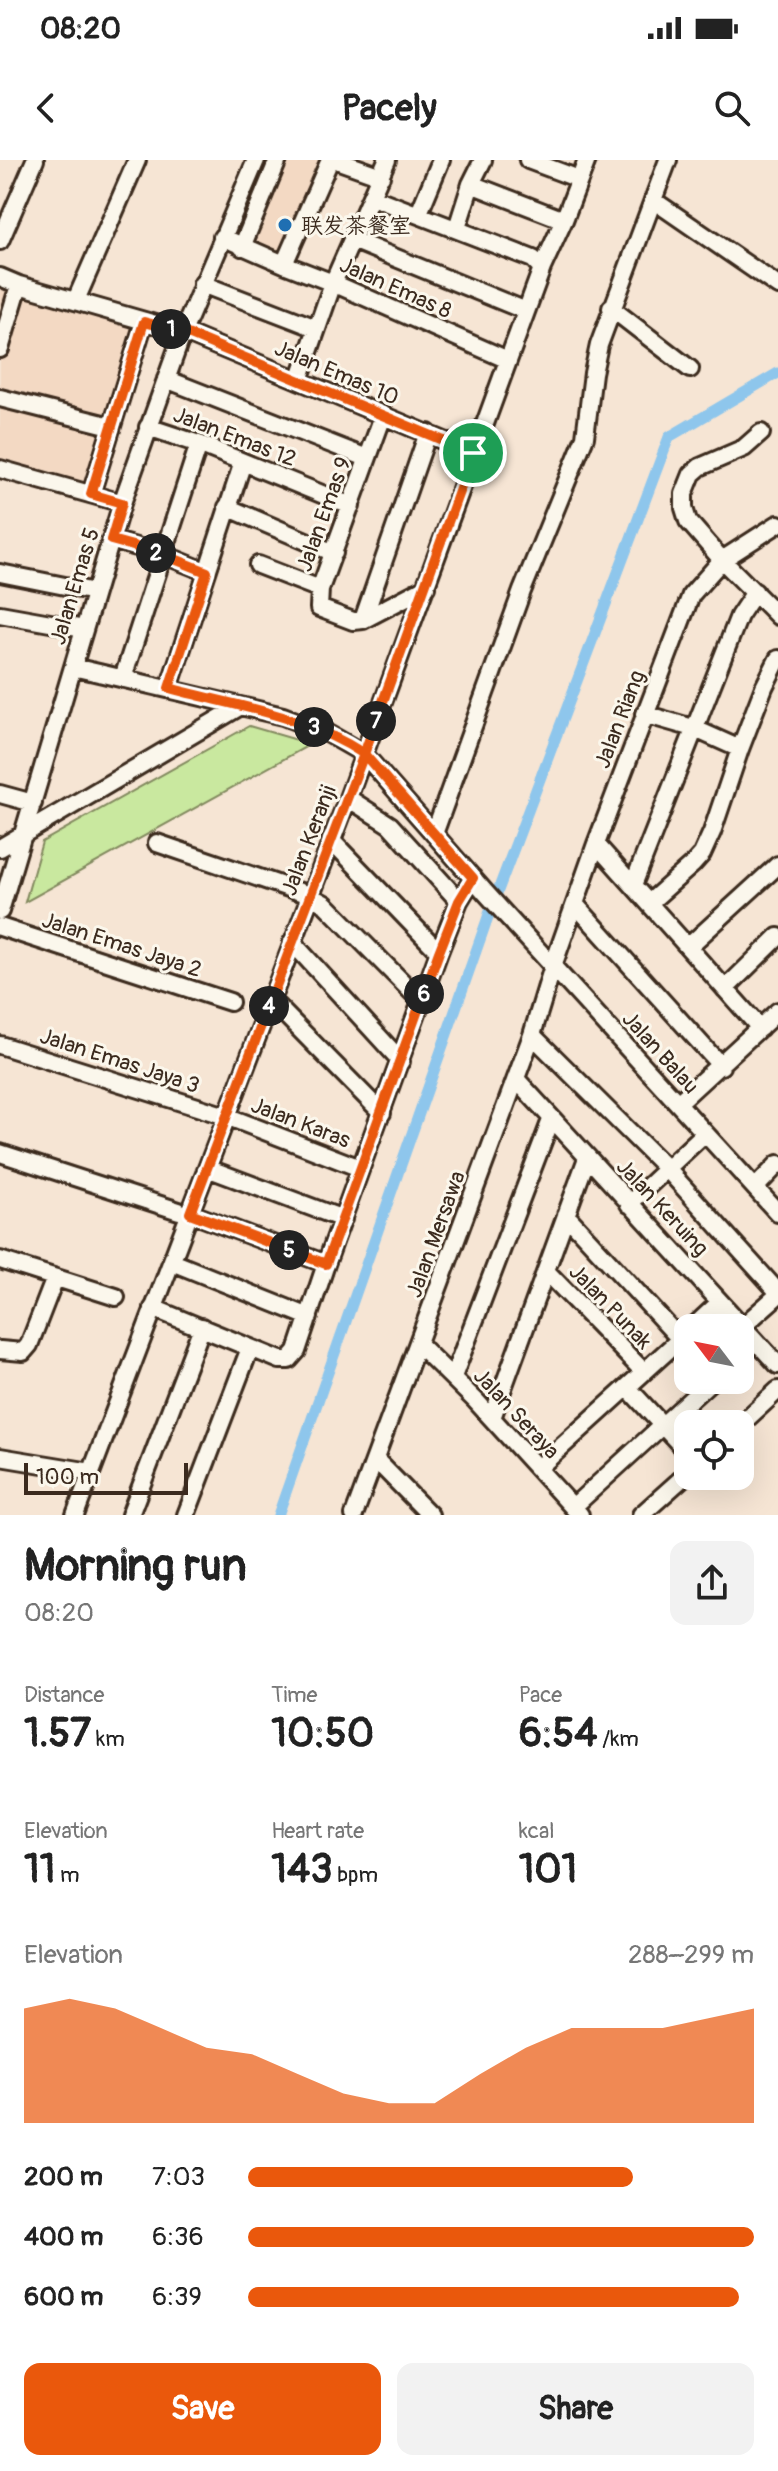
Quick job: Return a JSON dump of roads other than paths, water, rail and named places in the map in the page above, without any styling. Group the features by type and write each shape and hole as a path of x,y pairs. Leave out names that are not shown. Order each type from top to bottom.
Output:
{"street":[{"path":"0,241 35,160"},
{"path":"76,300 137,160"},
{"name":"Jalan Emas 5","path":"0,911 122,503 183,332 256,160"},
{"path":"242,247 278,160"},
{"path":"284,264 333,160 384,168 333,283 299,380"},
{"path":"419,213 441,160"},
{"path":"457,228 471,184 483,160"},
{"path":"528,160 579,179"},
{"name":"Jalan Keranji","path":"75,1515 172,1262 184,1212 207,1168 348,798 542,268 587,160"},
{"path":"434,834 522,591 585,437 593,373 611,308 668,160"},
{"path":"471,184 564,220"},
{"path":"372,197 533,259 542,268"},
{"path":"653,200 778,286"},
{"name":"Jalan Emas 8","path":"222,237 508,360"},
{"path":"352,240 526,311"},
{"name":"Jalan Emas 10","path":"0,277 183,332 473,453"},
{"path":"202,284 316,328"},
{"path":"0,349 19,285"},
{"path":"611,308 690,369"},
{"path":"91,494 144,322"},
{"path":"166,379 367,458"},
{"path":"0,398 111,426"},
{"name":"Jalan Emas 9","path":"363,620 353,621 322,611 318,604 320,589 383,416"},
{"name":"Jalan Emas 12","path":"148,427 199,444 351,506"},
{"path":"363,620 428,433"},
{"path":"761,433 744,448 700,467 692,474 684,494 684,508 688,521 778,616"},
{"path":"123,678 199,444"},
{"path":"169,688 243,462"},
{"path":"0,469 122,503"},
{"path":"227,507 334,553"},
{"name":"Jalan Riang","path":"553,966 644,714 691,595 722,560 775,531"},
{"path":"111,540 162,554 207,572"},
{"path":"258,565 320,589"},
{"path":"0,573 95,592"},
{"path":"363,620 426,587"},
{"path":"633,885 739,616 755,592"},
{"path":"0,614 84,629"},
{"path":"649,903 702,854 764,687 778,659"},
{"path":"73,667 283,716 307,724 364,754"},
{"path":"0,848 239,707"},
{"path":"644,714 693,728 740,749"},
{"name":"Jalan Balau","path":"364,754 485,892 778,1213"},
{"path":"0,794 33,803"},
{"path":"348,798 390,825 459,901"},
{"path":"331,840 439,952"},
{"path":"157,843 309,895 325,904 421,1001"},
{"path":"596,844 760,1028"},
{"path":"688,947 778,865"},
{"path":"153,1308 280,1360 289,1360 297,1351 439,952 459,901 473,878"},
{"path":"575,904 721,1066"},
{"name":"Jalan Emas Jaya 2","path":"0,927 230,1002"},
{"path":"725,989 778,937"},
{"path":"292,942 401,1061"},
{"name":"Jalan Mersawa","path":"354,1515 532,1035 553,966"},
{"path":"271,1000 382,1113"},
{"path":"678,1103 778,1011"},
{"path":"532,1035 667,1169 778,1294 754,1316"},
{"name":"Jalan Emas Jaya 3","path":"0,1045 226,1116"},
{"name":"Jalan Keruing","path":"516,1079 732,1314"},
{"name":"Jalan Karas","path":"226,1116 360,1168"},
{"path":"453,1377 551,1120"},
{"path":"629,1204 705,1133"},
{"path":"0,1153 184,1212 326,1264"},
{"path":"492,1418 587,1158"},
{"path":"207,1168 343,1219"},
{"path":"755,1188 775,1174"},
{"path":"566,1215 674,1320"},
{"path":"0,1260 116,1297"},
{"path":"172,1262 309,1317"},
{"name":"Jalan Punak","path":"546,1271 644,1372"},
{"path":"0,1350 23,1352 29,1345 55,1278"},
{"path":"707,1314 720,1302"},
{"path":"130,1515 202,1327"},
{"name":"Jalan Keruing","path":"755,1340 778,1365"},
{"name":"Jalan Seraya","path":"418,1344 492,1418 576,1511"},
{"path":"538,1468 674,1345"},
{"path":"186,1515 250,1348"},
{"path":"628,1388 674,1438"},
{"path":"754,1412 778,1390"},
{"path":"576,1511 697,1394"},
{"path":"0,1457 91,1472"},
{"path":"375,1459 430,1515"},
{"path":"641,1515 674,1486"},
{"path":"406,1515 412,1497"}],"waterway":[{"path":"278,1515 488,917 669,437 778,373"}],"place":[{"name":"联发茶餐室","path":"285,225"}]}
